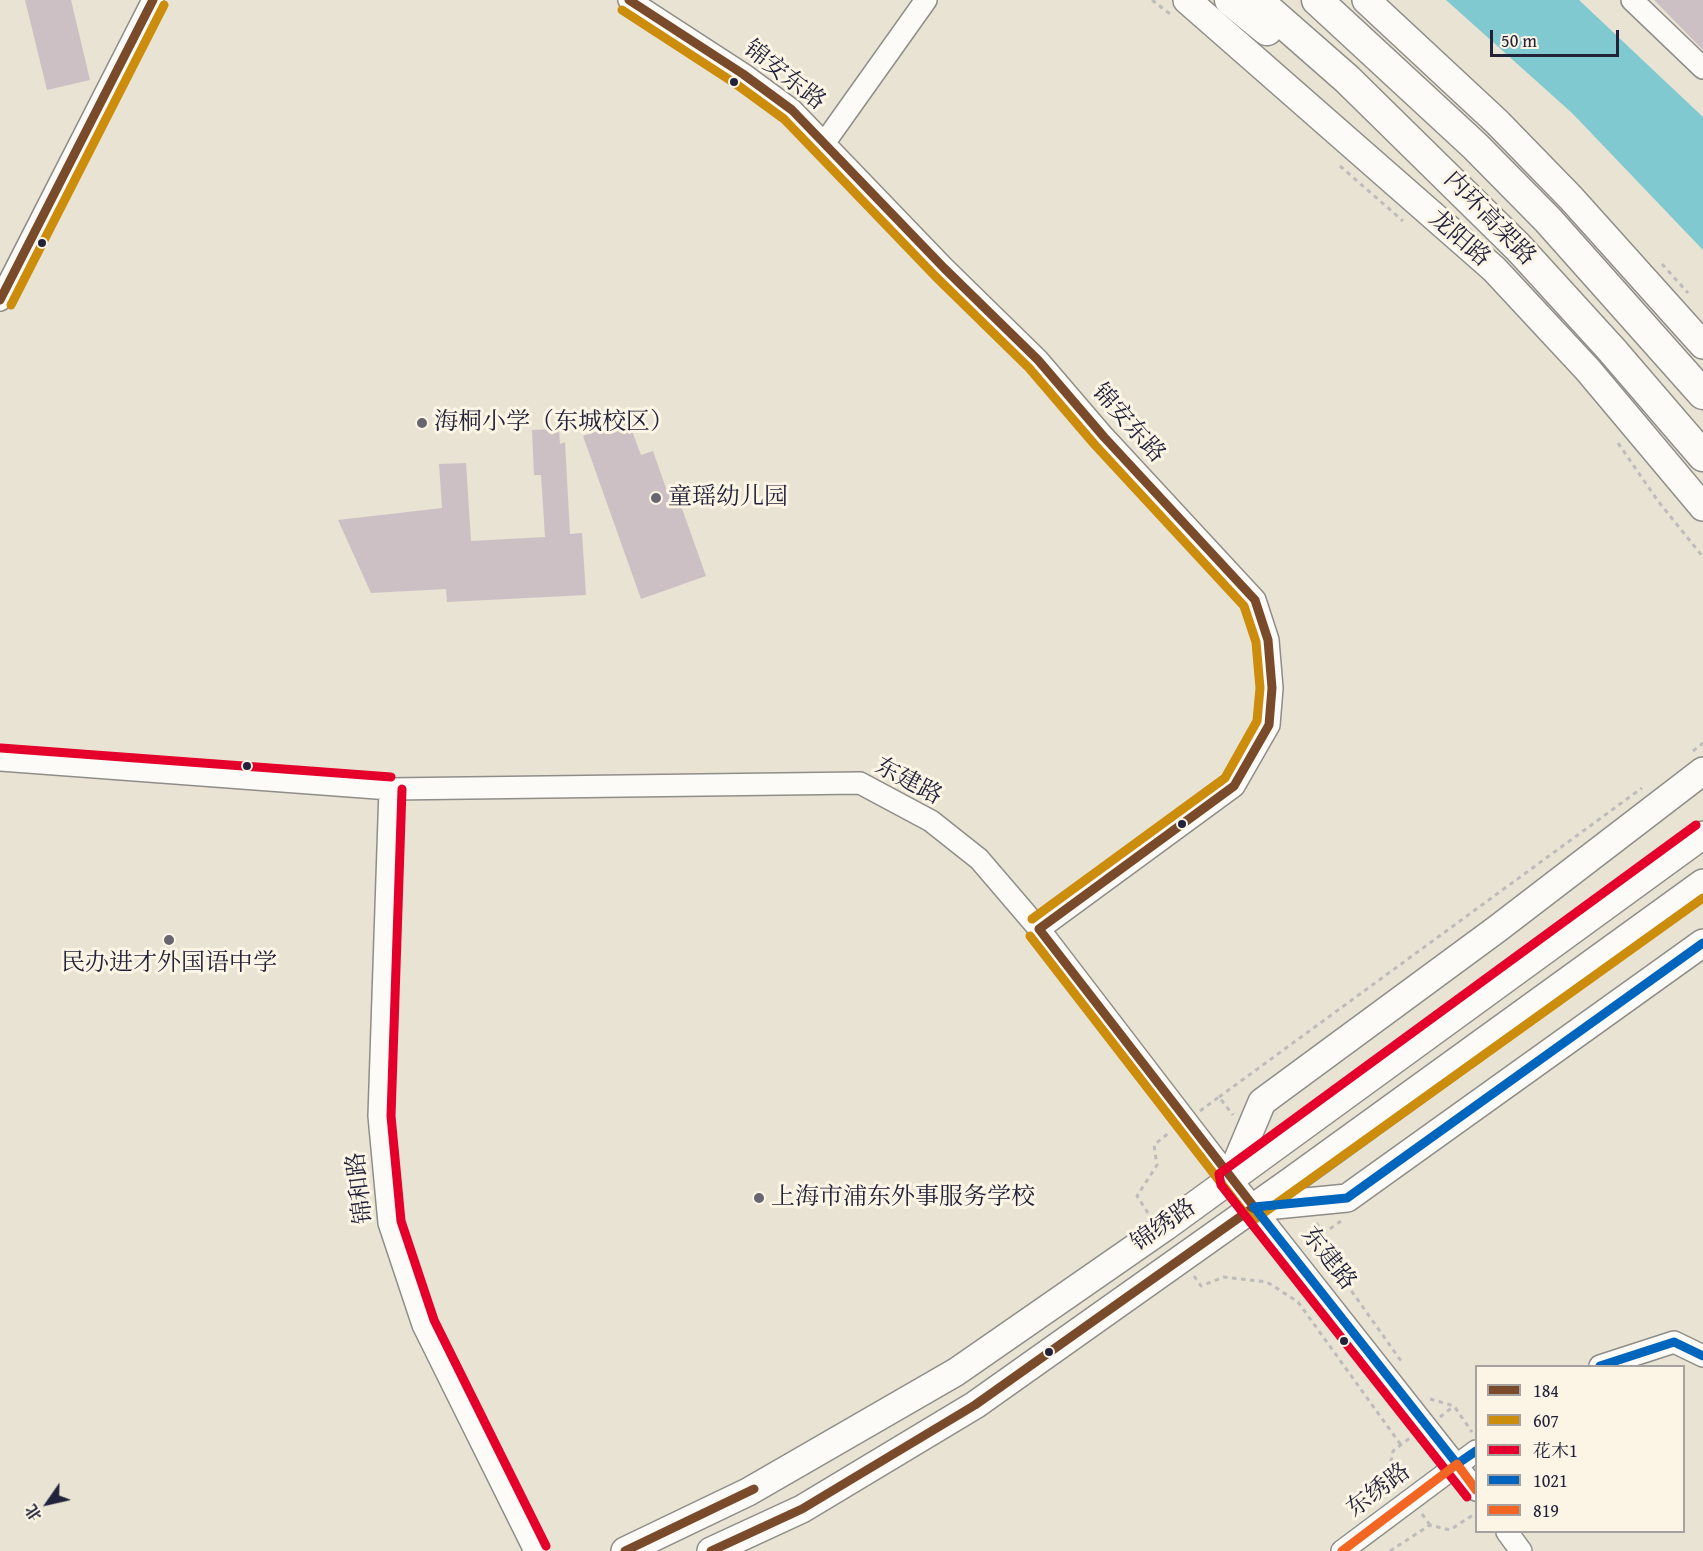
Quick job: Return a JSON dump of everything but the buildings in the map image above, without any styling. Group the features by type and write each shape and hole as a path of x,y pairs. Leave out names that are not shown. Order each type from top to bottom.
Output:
{"highway":[{"path":"1230,0 1445,173"},
{"name":"内环高架路","path":"1257,0 1347,79 1518,247 1611,349 1703,456"},
{"name":"内环高架路","path":"1317,0 1475,146 1548,220 1703,394"}],"main road":[{"path":"1366,0 1497,122 1571,198 1703,345"},
{"name":"龙阳路","path":"1179,8 1494,269 1588,370 1703,507"},
{"path":"1676,473 1703,513"},
{"path":"1230,1178 1262,1102 1497,929 1693,764"},
{"name":"锦绣路","path":"625,1551 748,1492 956,1372 1159,1230 1703,835"},
{"name":"锦绣路","path":"711,1551 802,1509 975,1405 1703,883"},
{"path":"1254,1207 1347,1198 1703,943"}],"street":[{"path":"0,300 153,0"},
{"name":"锦安东路","path":"629,0 742,74 792,110 944,268 1038,360 1104,438 1256,600 1268,640 1272,688 1269,725 1234,786 1161,843 1039,929"},
{"path":"825,142 926,0"},
{"path":"1632,0 1703,68"},
{"name":"东建路","path":"0,760 390,789 860,783 931,821 979,859 1039,929 1230,1178 1475,1489"},
{"name":"锦和路","path":"390,789 379,1116 389,1223 423,1325 535,1551"},
{"path":"1603,1365 1674,1342 1703,1356"},
{"name":"东绣路","path":"1342,1551 1475,1452"},
{"path":"1508,1533 1521,1551"}],"path":[{"path":"1152,0 1179,8"},
{"path":"1334,160 1408,225"},
{"path":"1614,436 1654,495 1703,557"},
{"path":"1693,764 1703,743"},
{"path":"1159,1230 1137,1196 1157,1165 1154,1145 1645,786"},
{"path":"1219,1097 1248,1135"},
{"path":"1300,1202 1324,1233 1319,1245 1407,1370"},
{"path":"1180,1260 1201,1286 1224,1277 1252,1279 1267,1282 1298,1302 1401,1445"},
{"path":"1427,1399 1454,1406 1475,1437"},
{"path":"1454,1406 1393,1451 1389,1471 1430,1525 1450,1530 1475,1514"},
{"path":"1390,1551 1430,1525"}],"water":[{"path":"1446,0 1579,0 1703,117 1703,250 1572,113"}],"transit line":[{"name":"184","path":"0,300 153,0"},
{"name":"184","path":"629,0 743,74 792,110 944,268 1038,360 1104,437 1255,600 1268,640 1272,688 1269,725 1234,786 1039,929"},
{"name":"607","path":"11,305 164,5"},
{"name":"607","path":"622,10 736,84 784,119 935,276 1029,368 1095,445 1244,606 1256,642 1260,688 1257,721 1225,778 1032,919"},
{"name":"花木1","path":"1,748 391,777"},
{"name":"花木1","path":"402,789 391,1116 401,1221 434,1320 546,1546"},
{"name":"花木1","path":"1467,1497 1221,1185 1219,1174 1696,825"},
{"name":"607","path":"1030,936 1245,1214 1255,1219 1703,898"},
{"name":"184","path":"711,1551 802,1509 975,1405 1254,1207 1039,929"},
{"name":"1021","path":"1254,1207 1347,1198 1703,943"},
{"name":"1021","path":"1254,1207 1457,1464 1475,1452"},
{"name":"1021","path":"1603,1365 1674,1342 1703,1356"},
{"name":"819","path":"1342,1551 1457,1464 1475,1489"},
{"name":"184","path":"625,1551 754,1489"}],"place":[{"name":"海桐小学（东城校区）","path":"422,423"},
{"name":"童瑶幼儿园","path":"656,498"},
{"name":"民办进才外国语中学","path":"169,940"},
{"name":"上海市浦东外事服务学校","path":"759,1198"}]}
